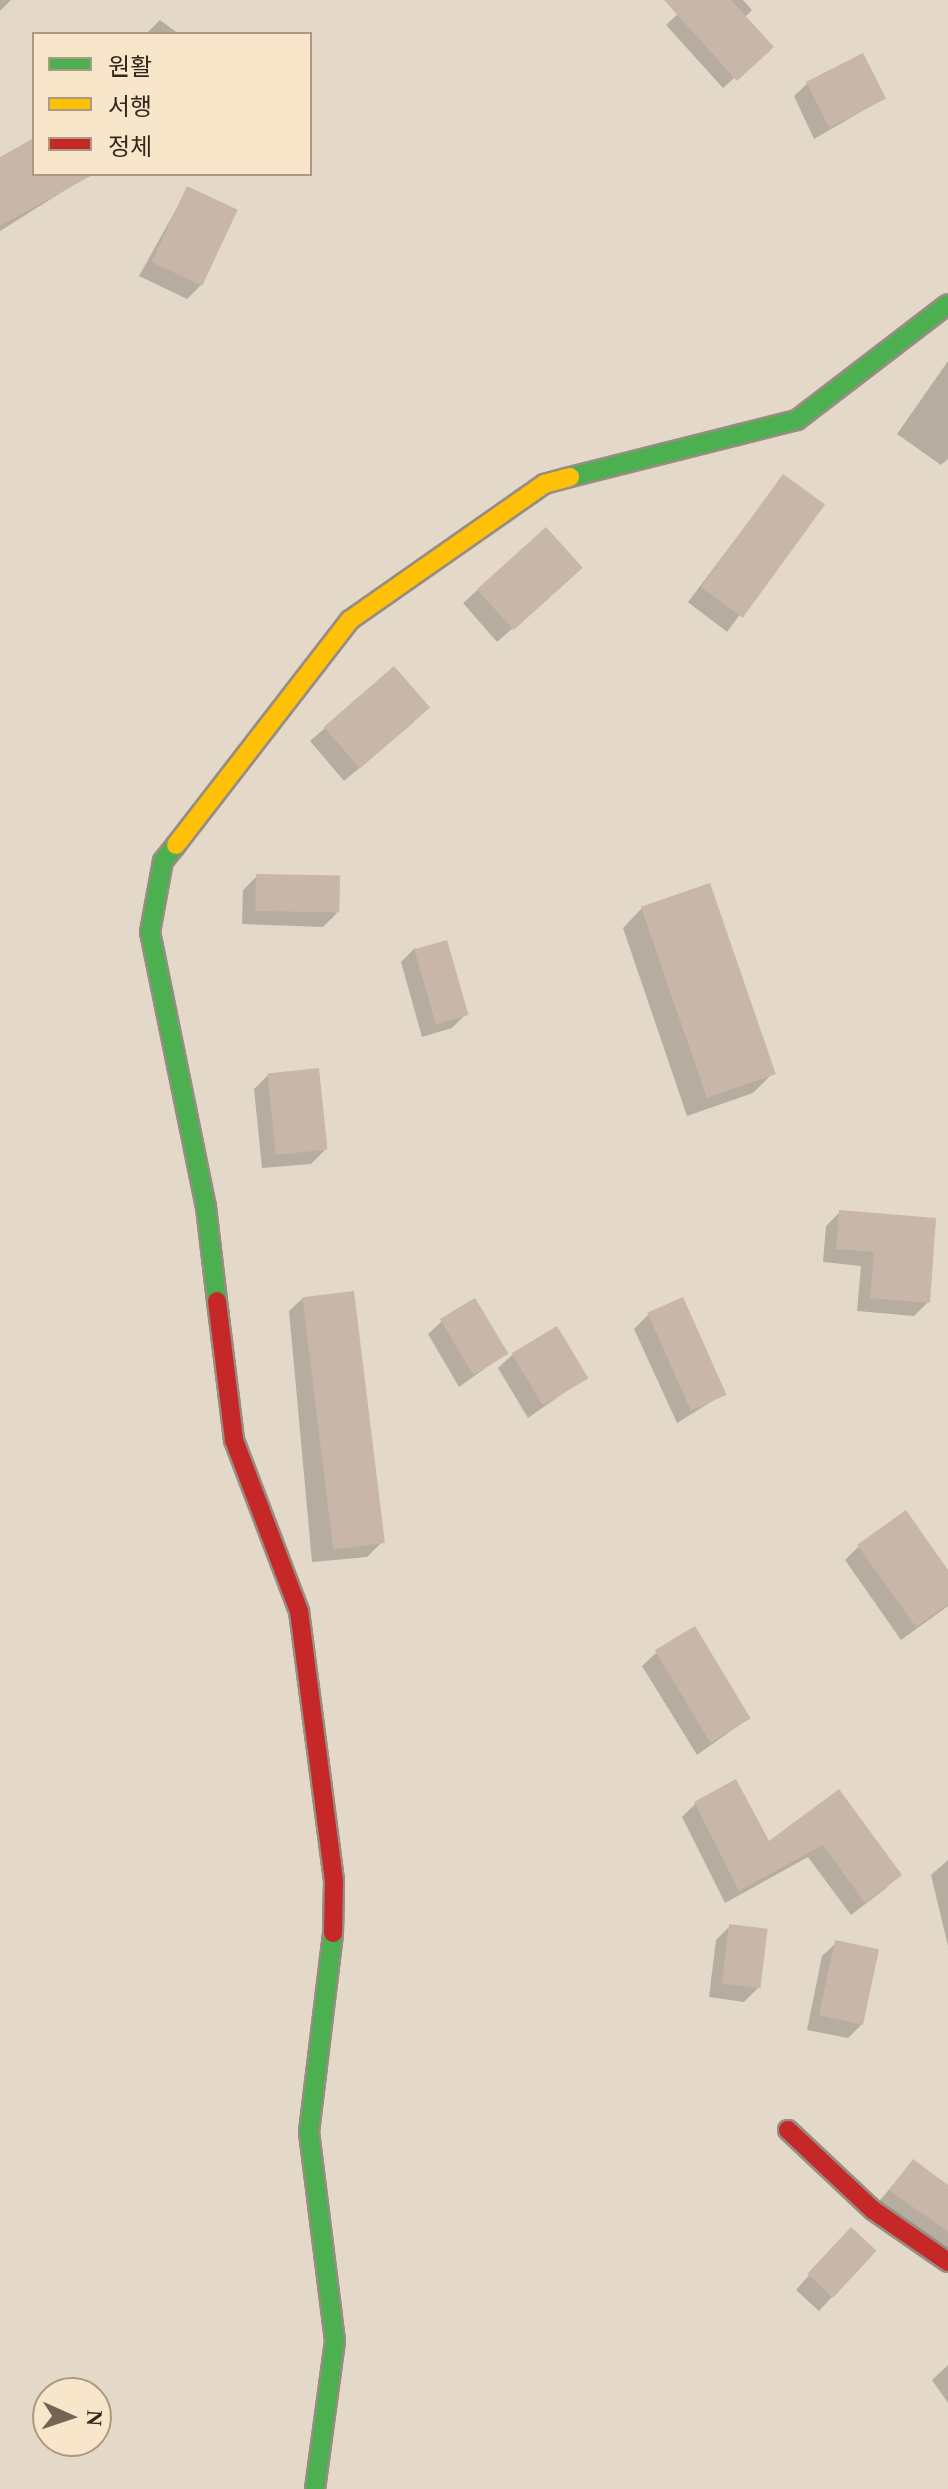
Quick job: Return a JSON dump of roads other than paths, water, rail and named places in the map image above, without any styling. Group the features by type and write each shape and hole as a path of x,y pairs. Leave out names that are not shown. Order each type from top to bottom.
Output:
{"street":[{"path":"315,2489 335,2341 309,2132 333,1957 334,1882 299,1611 234,1440 206,1207 150,932 163,861 350,620 544,484 797,420 948,304"},
{"path":"788,2130 873,2210 948,2262"}]}
